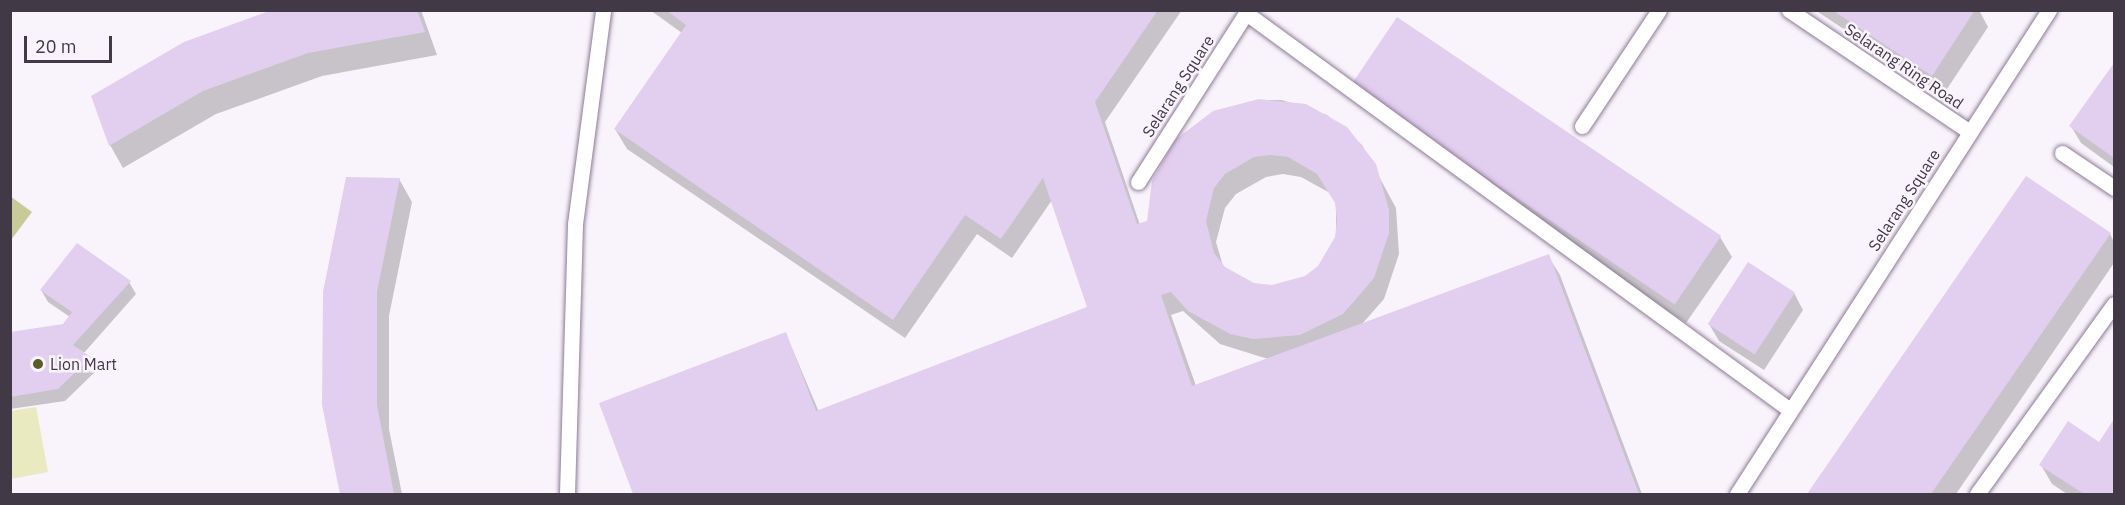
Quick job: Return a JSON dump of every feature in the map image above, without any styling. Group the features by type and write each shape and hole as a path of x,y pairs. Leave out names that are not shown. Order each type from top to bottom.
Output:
{"lane":[{"path":"567,495 575,224 603,10"},
{"path":"1581,126 1659,10"},
{"name":"Selarang Ring Road","path":"1789,10 1970,132"},
{"name":"Selarang Square","path":"1737,495 2049,10"},
{"path":"1247,12 1790,410"},
{"name":"Selarang Square","path":"1138,182 1247,12"},
{"path":"2062,153 2115,188"},
{"path":"1977,495 2115,304"}],"shaded area":[{"path":"10,196 32,212 11,240 10,240"},
{"path":"36,407 48,472 11,479 11,411"}],"building":[{"path":"272,10 417,10 425,32 308,53 203,91 109,146 91,96 184,42"},
{"path":"666,10 1158,10 1095,102 1137,224 1147,221 1152,181 1175,140 1213,111 1259,99 1306,104 1347,127 1376,164 1389,210 1389,233 1374,278 1343,314 1300,335 1253,339 1230,334 1188,311 1171,292 1161,295 1192,386 1549,254 1639,494 633,494 599,403 786,332 816,411 1087,307 1043,178 1001,239 965,215 893,320 614,129 686,25","holes":["1271,155 1288,157 1317,174 1335,203 1337,220 1335,237 1318,266 1305,276 1272,285 1254,283 1225,267 1214,253 1206,221 1214,188 1225,174 1254,157"]},
{"path":"1832,10 1975,10 1932,76"},
{"path":"1397,17 1721,236 1675,304 1351,86"},
{"path":"2114,63 2114,158 2069,126"},
{"path":"2026,176 2111,233 1931,494 1807,494"},
{"path":"346,177 400,178 377,292 377,405 394,494 340,494 322,405 323,292"},
{"path":"77,243 131,281 73,345 91,357 58,389 10,397 10,332 63,324 72,312 40,290"},
{"path":"1748,262 1795,292 1755,355 1708,324"},
{"path":"2114,419 2114,494 2084,494 2039,465 2068,421 2099,442"}],"place":[{"name":"Lion Mart","path":"38,364"}]}
